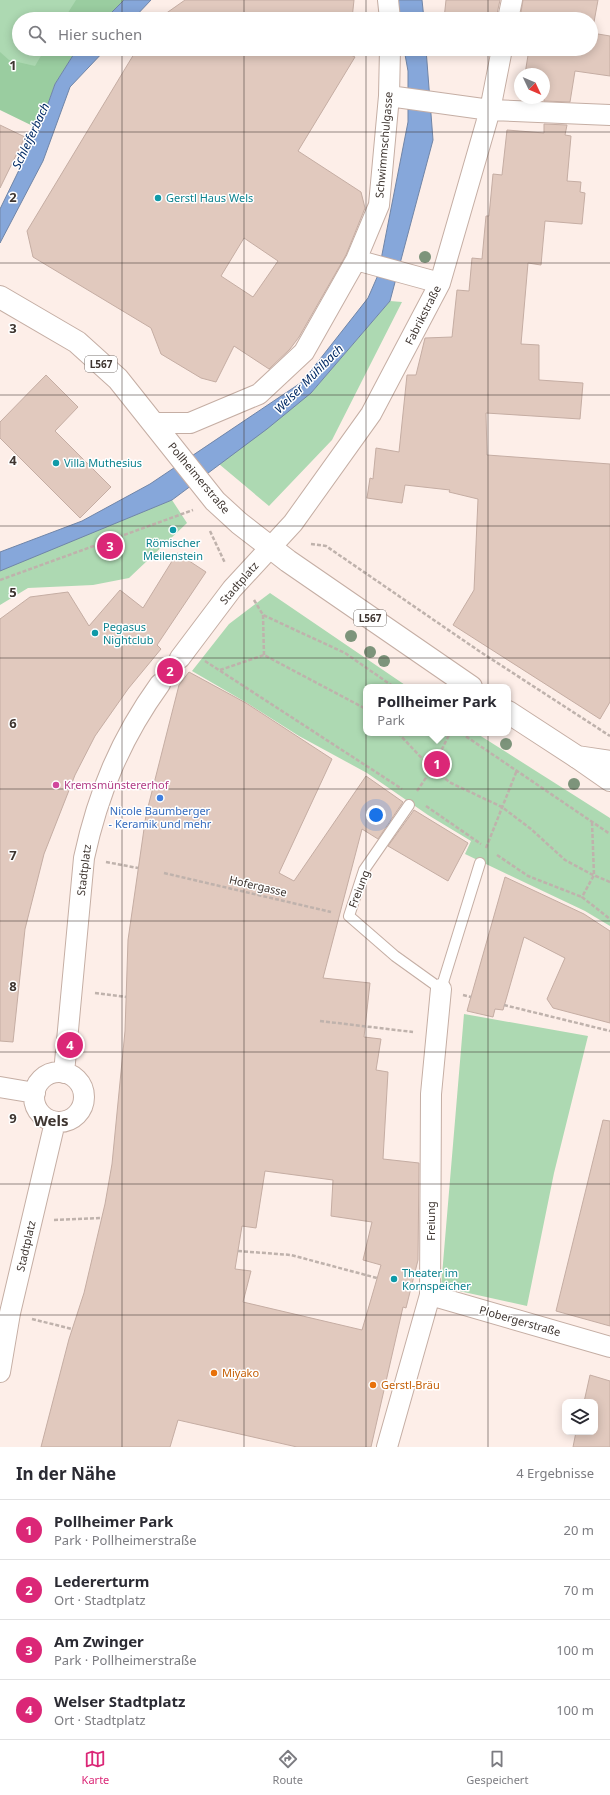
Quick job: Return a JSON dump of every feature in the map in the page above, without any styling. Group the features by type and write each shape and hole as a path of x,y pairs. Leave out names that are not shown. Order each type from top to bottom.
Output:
{"main road":[{"name":"Pollheimerstraße","path":"0,297 77,342 118,379 204,487 239,523 271,548 467,684"},
{"path":"511,714 610,780"},
{"path":"577,757 610,762"}],"street":[{"path":"388,0 389,12"},
{"path":"509,12 512,0"},
{"name":"Schwimmschulgasse","path":"154,423 190,423 258,394 304,352 356,260 379,205 395,97 391,56"},
{"name":"Fabrikstraße","path":"271,548 293,523 371,414 431,281 490,110 501,56"},
{"path":"395,97 490,110 610,115"},
{"path":"356,260 431,281"},
{"name":"Stadtplatz","path":"183,653 245,588 271,548"},
{"name":"Stadtplatz","path":"64,1073 84,858 89,832 105,782 139,712 160,684"},
{"name":"Freiung","path":"387,1447 430,1295 431,1094 441,989"},
{"path":"64,1073 79,1081 85,1097 79,1113 72,1119 64,1122 55,1122 41,1114 35,1100 35,1093 38,1085 49,1074 64,1073"},
{"path":"0,1087 35,1093"},
{"name":"Stadtplatz","path":"0,1372 10,1313 55,1122"},
{"name":"Plobergerstraße","path":"430,1295 610,1347"}],"lane":[{"name":"Freiung","path":"411,801 364,870 349,916 394,956 441,989 480,863"}],"path":[{"path":"0,580 194,510 190,504"},
{"path":"209,528 222,558 263,615 345,653 390,684"},
{"path":"311,544 326,546 479,651 610,736"},
{"path":"263,615 264,654"},
{"path":"183,653 220,670 411,801 528,876 582,897 610,919"},
{"path":"220,670 264,654 363,707"},
{"path":"401,736 432,769 451,783 502,807 532,829 565,860 610,882"},
{"path":"411,801 432,769 448,736"},
{"path":"466,736 610,834"},
{"path":"480,863 517,770"},
{"path":"582,897 594,875 592,822"},
{"path":"84,858 138,868"},
{"name":"Hofergasse","path":"164,873 349,916"},
{"path":"72,991 126,997"},
{"path":"504,1005 610,1031"},
{"path":"320,1021 436,1035"},
{"path":"32,1221 102,1218"},
{"path":"238,1251 291,1254 377,1278"},
{"path":"10,1313 72,1329"}],"green space":[{"path":"0,0 124,0 112,12 12,12 12,56 73,56 55,84 0,110"},
{"path":"76,0 124,0 112,12 68,12"},
{"path":"0,52 9,60 35,66 41,56 73,56 55,84 39,129 0,110"},
{"path":"390,301 402,302 332,440 269,506 219,464 311,393"},
{"path":"172,500 187,523 129,578 93,585 28,588 0,605 0,569"},
{"path":"270,593 404,684 363,684 363,736 481,736 610,818 610,926 585,911 465,854 471,841 428,815 367,773 299,736 247,703 192,671 229,624"},
{"path":"464,1014 588,1036 554,1173 527,1306 441,1287"}],"water":[{"path":"124,0 151,0 140,12 112,12"},
{"path":"395,0 422,0 423,12 397,12"},
{"path":"73,56 99,56 70,87 43,161 0,243 0,209 39,129 55,84"},
{"name":"Welser Mühlbach","path":"405,56 427,56 433,140 390,301 311,393 267,429 172,500 0,571 0,552 82,521 150,484 302,382 368,298 378,275 408,122 408,71"}],"building":[{"path":"185,0 354,0 353,12 168,12"},
{"path":"446,0 500,0 497,12 445,12"},
{"path":"523,0 598,0 596,12 521,12"},
{"path":"598,34 610,36 610,76 575,71 570,102 550,101 550,68 526,68 528,56 598,56"},
{"name":"Gerstl Haus Wels","path":"133,56 355,57 298,151 361,192 365,208 346,255 299,337 290,349 269,369 234,346 216,382 201,378 161,354 151,328 33,257 27,231","holes":["244,238 278,261 253,297 221,276"]},
{"path":"544,124 567,125 565,135 571,136 567,181 581,182 580,192 585,193 582,224 545,221 541,265 528,263 521,344 539,345 539,380 583,383 580,419 486,413 487,455 610,464 610,702 600,719 453,625 474,590 478,499 449,492 450,490 405,485 402,503 367,498 370,478 373,479 376,448 399,452 407,375 416,375 425,338 452,337 457,290 469,291 472,258 482,259 486,216 489,216 493,174 502,175 507,130 544,133"},
{"path":"0,125 25,137 0,188"},
{"name":"Villa Muthesius","path":"46,375 78,407 55,431 111,487 80,518 0,438 0,422"},
{"path":"177,553 206,572 157,645 161,649 128,689 95,736 75,775 44,854 25,929 13,1042 0,1041 0,619 30,597 68,592 89,626 120,590 143,608"},
{"path":"189,672 246,703 332,759 279,873 294,881 366,776 403,802 378,839 362,829 323,978 370,983 364,1037 381,1039 376,1070 388,1072 383,1159 419,1163 418,1260 406,1308 403,1307 371,1447 297,1447 178,1420 170,1447 41,1447 69,1339 84,1293 105,1204 112,1164 125,1031 128,940 146,815 179,685","holes":["265,1171 333,1180 331,1216 372,1222 363,1260 381,1265 362,1330 243,1302 251,1271 235,1269 242,1226 256,1228"]},
{"path":"414,810 468,843 448,881 388,846"},
{"path":"505,877 584,914 610,931 610,1023 553,1008 547,999 565,958 524,937 503,1010 495,1009 493,1017 467,1011"},
{"path":"603,1120 610,1121 610,1326 556,1311"},
{"path":"590,1375 610,1381 610,1447 573,1447 575,1435 598,1435 598,1399 585,1399"}],"tunnel":[{"path":"160,684 180,658"}],"place":[{"name":"Gerstl Haus Wels","path":"158,198"},
{"name":"Villa Muthesius","path":"56,463"},
{"name":"Römischer Meilenstein","path":"173,530"},
{"name":"Am Zwinger","path":"110,546"},
{"name":"Pegasus Nightclub","path":"95,633"},
{"name":"Ledererturm","path":"170,671"},
{"name":"Pollheimer Park","path":"437,764"},
{"name":"Kremsmünstererhof","path":"56,785"},
{"name":"Nicole Baumberger - Keramik und mehr","path":"160,798"},
{"name":"Welser Stadtplatz","path":"70,1045"},
{"name":"Theater im Kornspeicher","path":"394,1279"},
{"name":"Miyako","path":"214,1373"},
{"name":"Gerstl-Bräu","path":"373,1385"}],"district":[{"name":"Wels","path":"51,1121"}],"water label":[{"name":"Schleiferbach","path":"31,136"}]}
